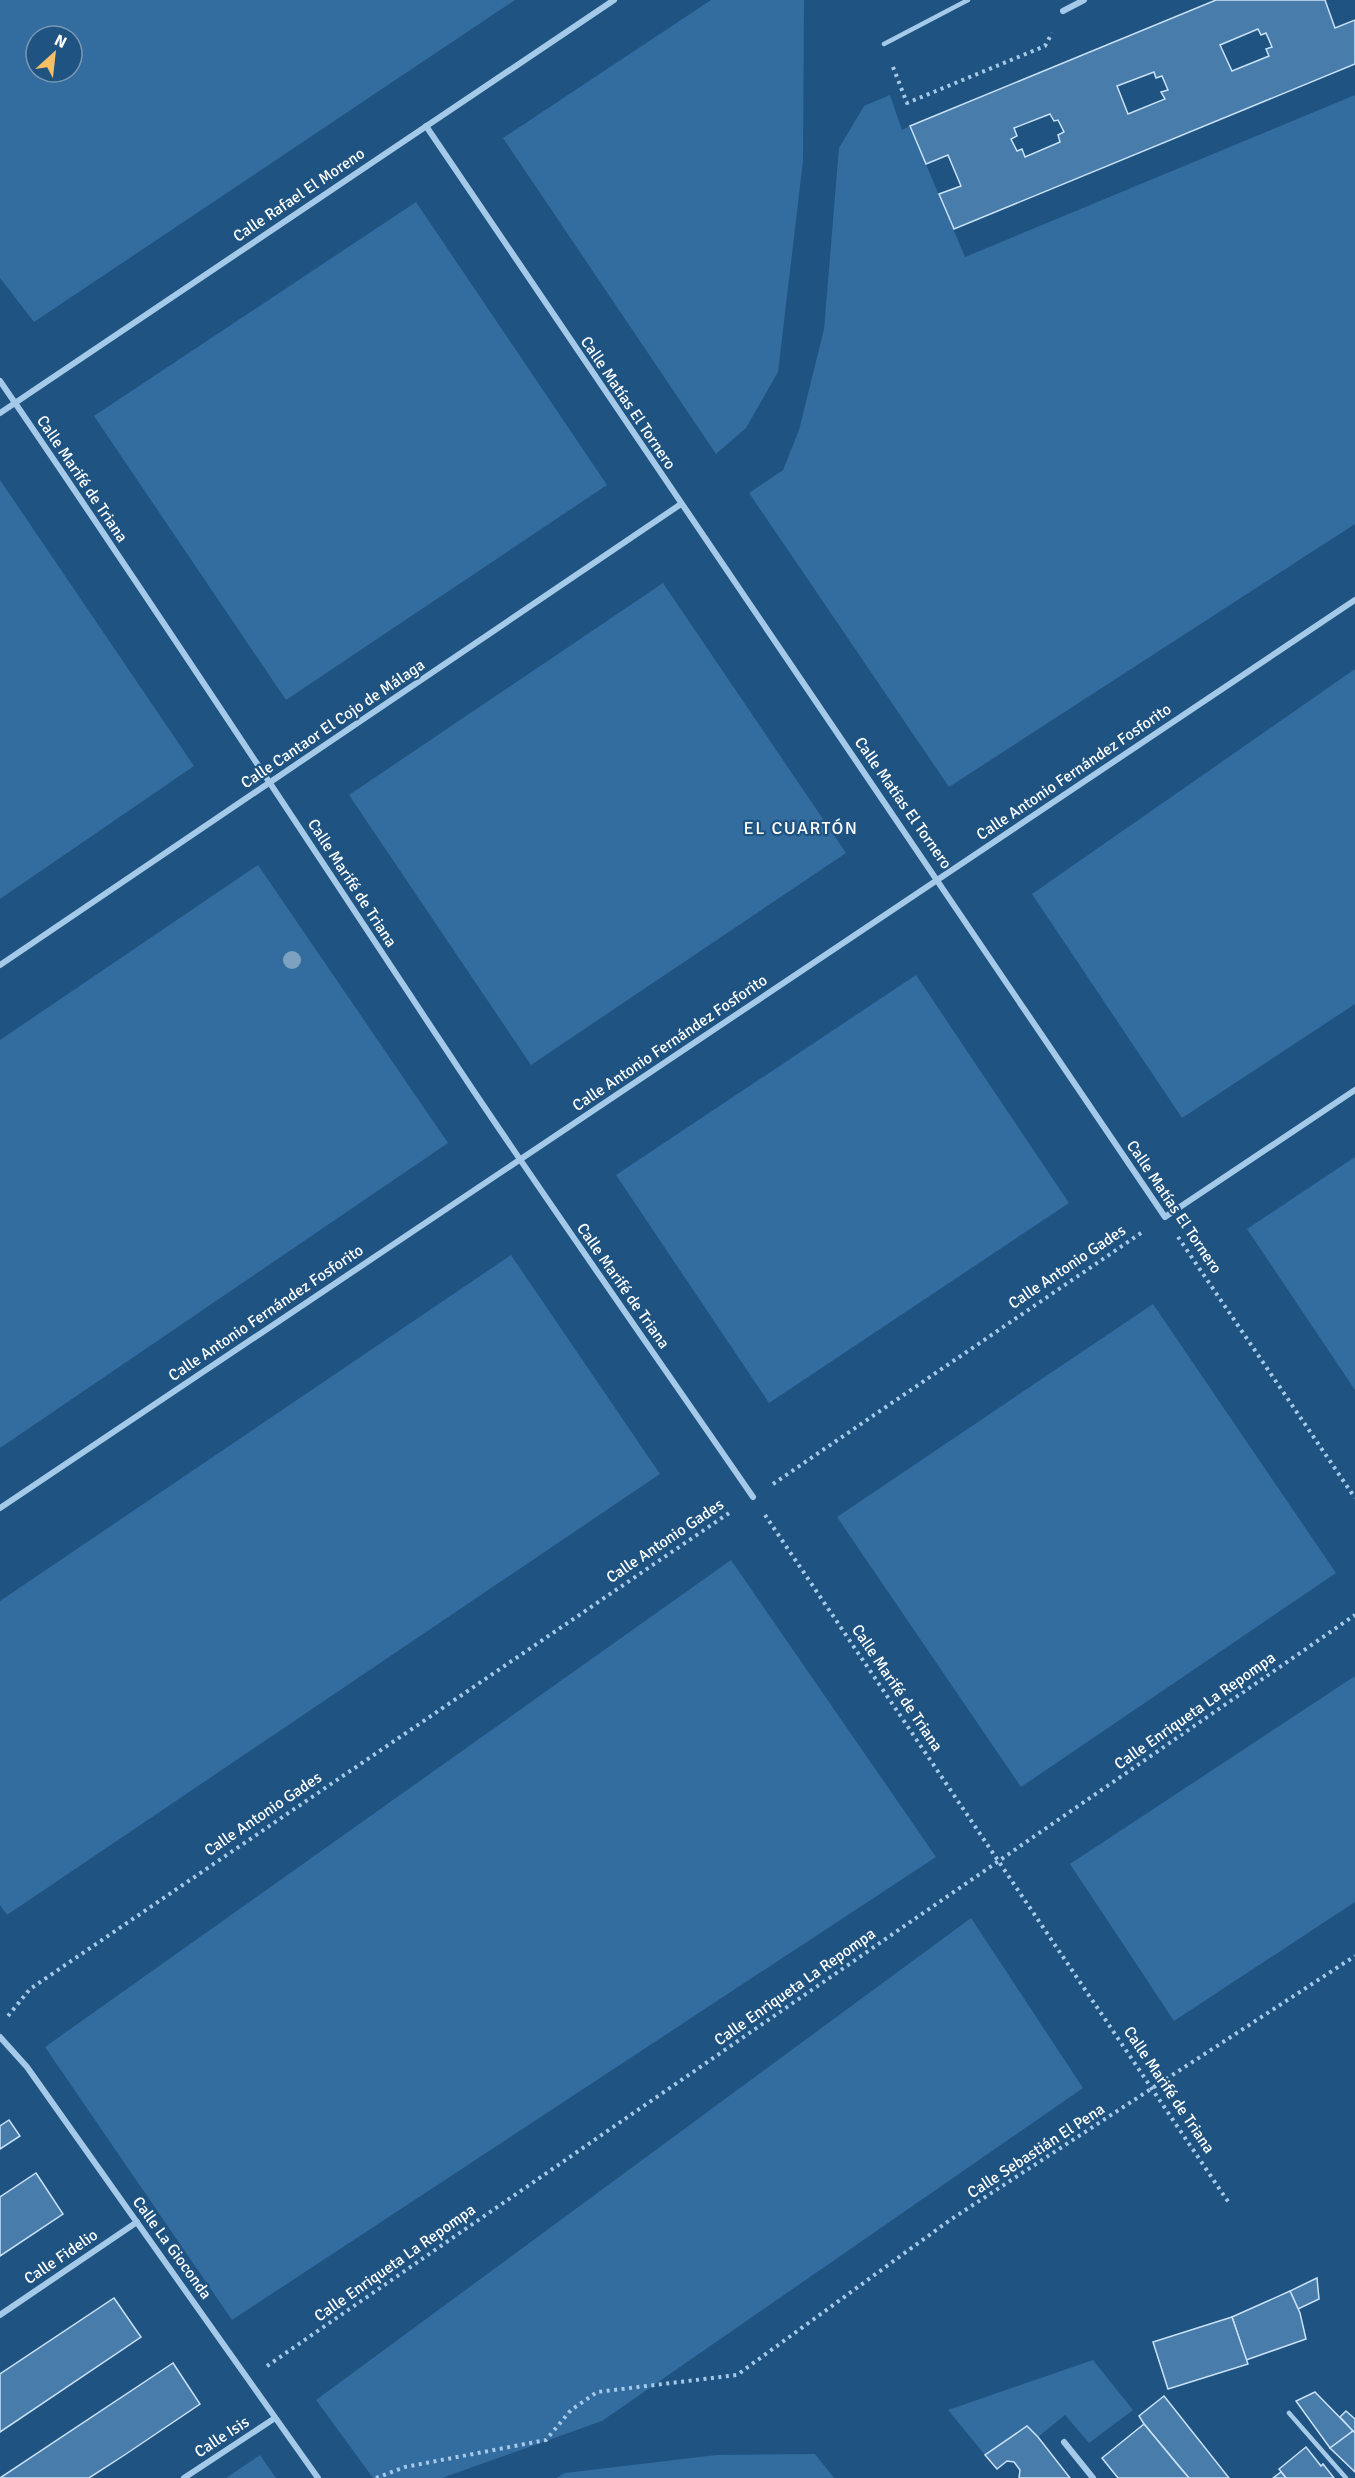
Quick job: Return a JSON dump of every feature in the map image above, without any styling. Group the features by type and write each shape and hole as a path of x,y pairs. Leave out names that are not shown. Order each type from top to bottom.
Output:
{"street":[{"name":"Calle Rafael El Moreno","path":"0,413 614,0"},
{"path":"1063,11 1084,0"},
{"name":"Calle Matías El Tornero","path":"426,126 1165,1217"},
{"name":"Calle Marifé de Triana","path":"0,381 217,706 270,781 317,856 520,1159 753,1497"},
{"name":"Calle Cantaor El Cojo de Málaga","path":"0,965 270,781 610,555 681,504"},
{"name":"Calle Antonio Fernández Fosforito","path":"0,1508 1355,600"},
{"path":"1165,1217 1355,1090"},
{"name":"Calle La Gioconda","path":"0,2037 27,2067 318,2478"},
{"name":"Calle Fidelio","path":"0,2314 137,2222"},
{"name":"Calle Isis","path":"184,2478 275,2418"},
{"path":"1064,2442 1093,2478"}],"lane":[{"path":"884,44 968,0"},
{"path":"1289,2413 1346,2478"}],"path":[{"path":"884,44 907,103 1045,46 1063,11"},
{"name":"Calle Antonio Gades","path":"0,2025 30,1989 1165,1217"},
{"name":"Calle Matías El Tornero","path":"1165,1217 1355,1498"},
{"name":"Calle Marifé de Triana","path":"753,1497 1229,2203"},
{"name":"Calle Enriqueta La Repompa","path":"249,2378 1355,1616"},
{"name":"Calle Sebastián El Pena","path":"375,2478 405,2467 546,2440 570,2410 597,2392 737,2374 950,2220 1153,2090 1355,1956"}],"shaded area":[{"path":"0,0 515,0 34,322 0,278"},
{"path":"711,0 804,0 803,161 778,372 746,428 716,454 503,138"},
{"path":"890,95 902,130 910,126 965,257 1355,95 1355,524 949,787 749,493 783,470 799,430 824,329 839,148 864,106"},
{"path":"416,202 607,485 286,700 94,416"},
{"path":"0,480 194,766 0,899"},
{"path":"663,583 846,853 531,1065 349,795"},
{"path":"1355,669 1355,1004 1182,1118 1032,894"},
{"path":"258,865 448,1143 0,1448 0,1040"},
{"path":"916,975 1069,1203 769,1403 616,1175"},
{"path":"1355,1157 1355,1390 1247,1229"},
{"path":"511,1255 660,1474 7,1915 0,1905 0,1601"},
{"path":"1153,1304 1336,1573 1021,1787 837,1517"},
{"path":"731,1560 936,1857 232,2320 45,2047"},
{"path":"1355,1676 1355,1902 1174,2021 1070,1864"},
{"path":"971,1918 1083,2088 602,2421 442,2478 373,2478 316,2400"},
{"path":"1093,2360 1133,2410 1089,2443 1065,2415 1038,2437 1027,2427 985,2455 948,2410"},
{"path":"815,2454 834,2478 556,2478 565,2473 716,2455"},
{"path":"260,2455 276,2478 226,2478"}],"building":[{"path":"1216,0 1325,0 1335,28 1355,20 1355,64 954,229 939,194 961,186 948,155 926,164 910,126","holes":["1258,29 1261,35 1266,33 1272,47 1266,49 1269,56 1232,71 1220,45","1154,72 1156,78 1162,76 1168,90 1161,92 1165,99 1128,114 1117,86","1050,114 1054,121 1058,120 1064,132 1058,135 1060,142 1025,157 1022,149 1017,151 1011,139 1017,136 1014,128"]},
{"path":"9,2120 20,2136 0,2149 0,2126"},
{"path":"36,2173 63,2214 0,2256 0,2197"},
{"path":"1317,2278 1319,2299 1298,2309 1290,2291"},
{"path":"1290,2291 1300,2313 1306,2339 1246,2360 1232,2317"},
{"path":"114,2298 141,2337 0,2432 0,2374"},
{"path":"1232,2317 1248,2364 1168,2389 1153,2342"},
{"path":"173,2363 200,2404 126,2454 89,2478 0,2478"},
{"path":"1315,2392 1353,2431 1330,2448 1296,2401"},
{"path":"1164,2396 1229,2478 1189,2478 1144,2424 1139,2416"},
{"path":"1346,2411 1355,2419 1355,2433 1340,2417"},
{"path":"1144,2424 1189,2478 1118,2478 1102,2458"},
{"path":"1027,2426 1070,2478 1019,2478 1020,2470 1014,2462 1007,2461 997,2469 985,2455"},
{"path":"1353,2431 1355,2433 1355,2472 1330,2448"},
{"path":"1306,2447 1334,2478 1286,2478 1279,2469"},
{"path":"1281,2472 1286,2478 1273,2478"}],"district":[{"name":"EL CUARTÓN","path":"801,828"}]}
